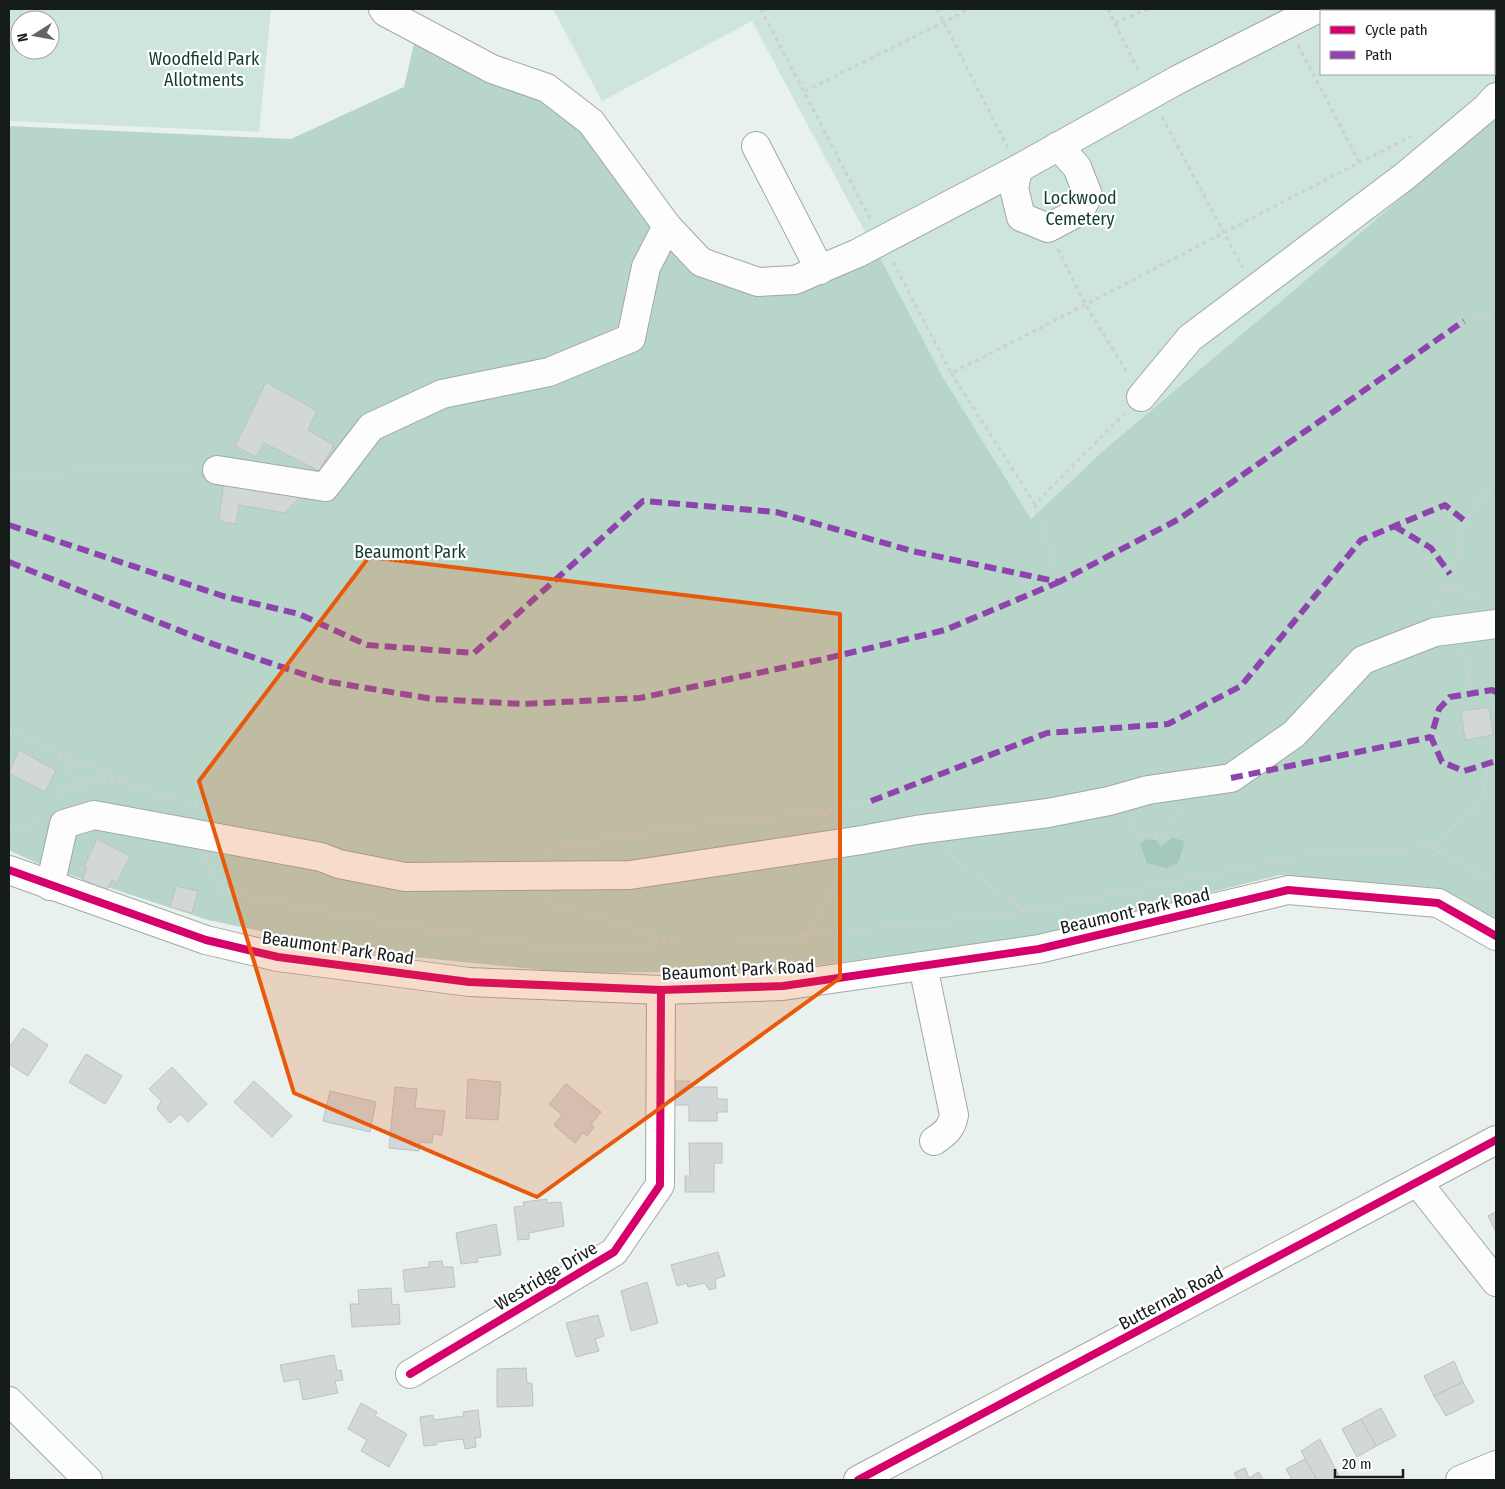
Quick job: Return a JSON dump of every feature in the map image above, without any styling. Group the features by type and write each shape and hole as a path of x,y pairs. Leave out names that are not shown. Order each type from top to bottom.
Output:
{"street":[{"path":"382,9 492,69 547,88 592,122 667,226 701,262 758,282 796,280 858,253 1018,168 1150,94 1317,9"},
{"path":"1141,397 1190,338 1405,176 1496,97"},
{"path":"756,146 820,270"},
{"path":"1018,168 1014,188 1021,217 1048,228 1080,211 1088,195 1077,167 1058,146"},
{"path":"216,470 325,487 371,427 442,394 549,372 630,338 646,267 667,226"},
{"path":"50,886 64,824 94,815 322,857 339,864 405,877 451,878 630,875 916,830 1048,813 1109,802 1148,790 1231,778 1294,734 1363,660 1447,631 1489,614"},
{"name":"Beaumont Park Road","path":"9,870 206,940 278,957 469,982 661,990 783,986 1040,949 1288,890 1438,903 1496,936"},
{"path":"923,966 954,1115 953,1124 948,1131 934,1142"},
{"name":"Westridge Drive","path":"410,1374 614,1252 660,1185 661,990"},
{"name":"Butternab Road","path":"858,1480 1496,1140"},
{"path":"1418,1183 1496,1282"},
{"path":"9,1401 88,1480"},
{"path":"1460,1480 1496,1465"}],"path":[{"path":"937,9 1018,168"},
{"path":"805,91 970,9"},
{"path":"1108,9 1222,232 1256,290"},
{"path":"1115,23 1148,9"},
{"path":"1286,24 1359,162"},
{"path":"1035,504 1141,397 1086,306 1048,228"},
{"path":"1464,321 1496,313"},
{"path":"952,373 1035,504 1059,582"},
{"path":"9,476 77,471 216,470"},
{"path":"1472,692 1447,631 1434,610 1454,567 1465,521 1496,480"},
{"path":"1445,587 1467,592 1489,614"},
{"path":"9,730 57,754 119,780 214,812"},
{"path":"57,754 80,783 119,780"},
{"path":"1430,847 1483,800 1488,765"},
{"path":"1109,802 1143,835 1162,835 1178,814 1190,785"},
{"path":"544,850 678,826 819,812 871,800"},
{"path":"802,936 862,840 819,812"},
{"path":"916,830 1024,912"},
{"path":"194,834 219,890 347,916 533,945 737,944 1024,912 1305,855 1430,847 1496,884"},
{"path":"543,901 680,944"}],"highlighted area":[{"path":"369,557 840,614 840,978 537,1197 294,1093 199,781"}],"green space":[{"name":"Woodfield Park Allotments","path":"9,9 271,9 259,132 9,121"},
{"name":"Lockwood Cemetery","path":"553,9 1496,9 1496,116 1292,292 1104,450 1031,519 941,374 752,21 602,101"},
{"name":"Beaumont Park","path":"415,39 541,97 584,132 650,219 752,290 879,256 941,374 1031,519 1104,450 1292,292 1496,116 1496,920 1438,888 1280,875 1028,938 774,971 573,973 355,951 208,920 43,866 9,850 9,126 291,139 404,87"}],"shaded area":[{"path":"1172,838 1185,841 1178,863 1167,868 1147,863 1140,843 1148,839 1156,840 1161,847"}],"building":[{"path":"266,382 317,411 308,430 334,445 319,471 264,443 256,457 235,446"},
{"path":"224,481 302,495 285,513 239,505 236,524 219,521"},
{"path":"1489,707 1493,735 1465,740 1461,711"},
{"path":"19,750 56,770 45,792 9,773"},
{"path":"97,839 130,856 117,883 112,880 106,891 82,879 87,868 84,866"},
{"path":"176,886 198,891 192,913 170,907"},
{"path":"23,1028 48,1045 28,1076 9,1064 9,1048"},
{"path":"86,1054 122,1076 105,1104 69,1082"},
{"path":"172,1067 207,1104 188,1122 180,1114 170,1123 157,1109 161,1101 149,1089"},
{"path":"468,1079 501,1082 498,1120 466,1118"},
{"path":"254,1081 292,1116 272,1137 234,1102"},
{"path":"668,1081 690,1081 690,1087 717,1087 717,1099 727,1099 727,1112 717,1112 717,1121 689,1121 689,1105 669,1105"},
{"path":"566,1084 601,1112 591,1125 594,1127 587,1136 583,1133 575,1143 554,1125 562,1115 549,1104"},
{"path":"395,1087 417,1089 415,1108 445,1111 442,1135 433,1134 432,1143 420,1142 419,1151 389,1148"},
{"path":"330,1091 376,1102 370,1132 323,1121"},
{"path":"689,1143 722,1143 722,1163 714,1163 714,1192 685,1192 685,1176 690,1176"},
{"path":"547,1199 547,1203 561,1202 564,1226 529,1233 529,1239 518,1240 514,1207 524,1206 523,1202"},
{"path":"1496,1212 1496,1232 1488,1216"},
{"path":"496,1224 501,1255 477,1258 478,1262 461,1264 456,1233"},
{"path":"718,1252 725,1276 715,1279 716,1288 709,1290 705,1283 688,1287 687,1283 677,1286 671,1265"},
{"path":"442,1261 443,1267 453,1267 455,1287 405,1292 403,1270 429,1267 429,1262"},
{"path":"647,1282 658,1323 631,1331 621,1291"},
{"path":"391,1288 392,1305 399,1304 400,1324 352,1327 350,1304 359,1304 358,1290"},
{"path":"598,1315 604,1336 595,1339 599,1351 576,1357 566,1323"},
{"path":"334,1355 337,1371 341,1370 343,1380 335,1381 338,1393 303,1400 299,1379 284,1382 280,1365"},
{"path":"1454,1361 1463,1382 1434,1396 1424,1376"},
{"path":"526,1368 527,1383 532,1383 533,1406 497,1407 497,1369"},
{"path":"1463,1382 1474,1402 1446,1416 1434,1396"},
{"path":"361,1403 377,1412 375,1416 407,1434 389,1467 361,1451 367,1440 348,1429"},
{"path":"1381,1408 1396,1436 1376,1446 1361,1419"},
{"path":"478,1410 481,1437 475,1438 476,1447 465,1449 463,1439 437,1442 436,1445 424,1446 420,1417 433,1415 434,1420 464,1416 463,1412"},
{"path":"1361,1419 1376,1446 1357,1457 1342,1429"},
{"path":"1320,1439 1339,1476 1331,1480 1317,1480 1301,1451"},
{"path":"1305,1459 1317,1480 1292,1480 1286,1469"},
{"path":"1245,1468 1249,1478 1259,1472 1263,1480 1238,1480 1234,1473"}],"marked path":[{"path":"9,525 223,596 299,614 367,645 474,653 643,501 776,512 912,551 1059,582 1179,519 1464,321"},
{"path":"871,801 1047,733 1168,724 1241,686 1361,540 1445,505 1465,521"},
{"path":"1394,526 1431,548 1450,574"},
{"path":"9,562 213,644 324,681 433,699 523,704 640,698 824,659 945,630 1059,582"},
{"path":"1496,692 1492,690 1450,697 1439,709 1431,737 1442,762 1464,771 1496,761"},
{"path":"1231,778 1431,737"}],"cycle path":[{"path":"9,870 206,940 278,957 469,982 661,990 783,986 1039,949 1288,890 1438,903 1496,936"},
{"path":"410,1374 614,1252 660,1185 661,990"},
{"path":"858,1480 1496,1140"}]}
